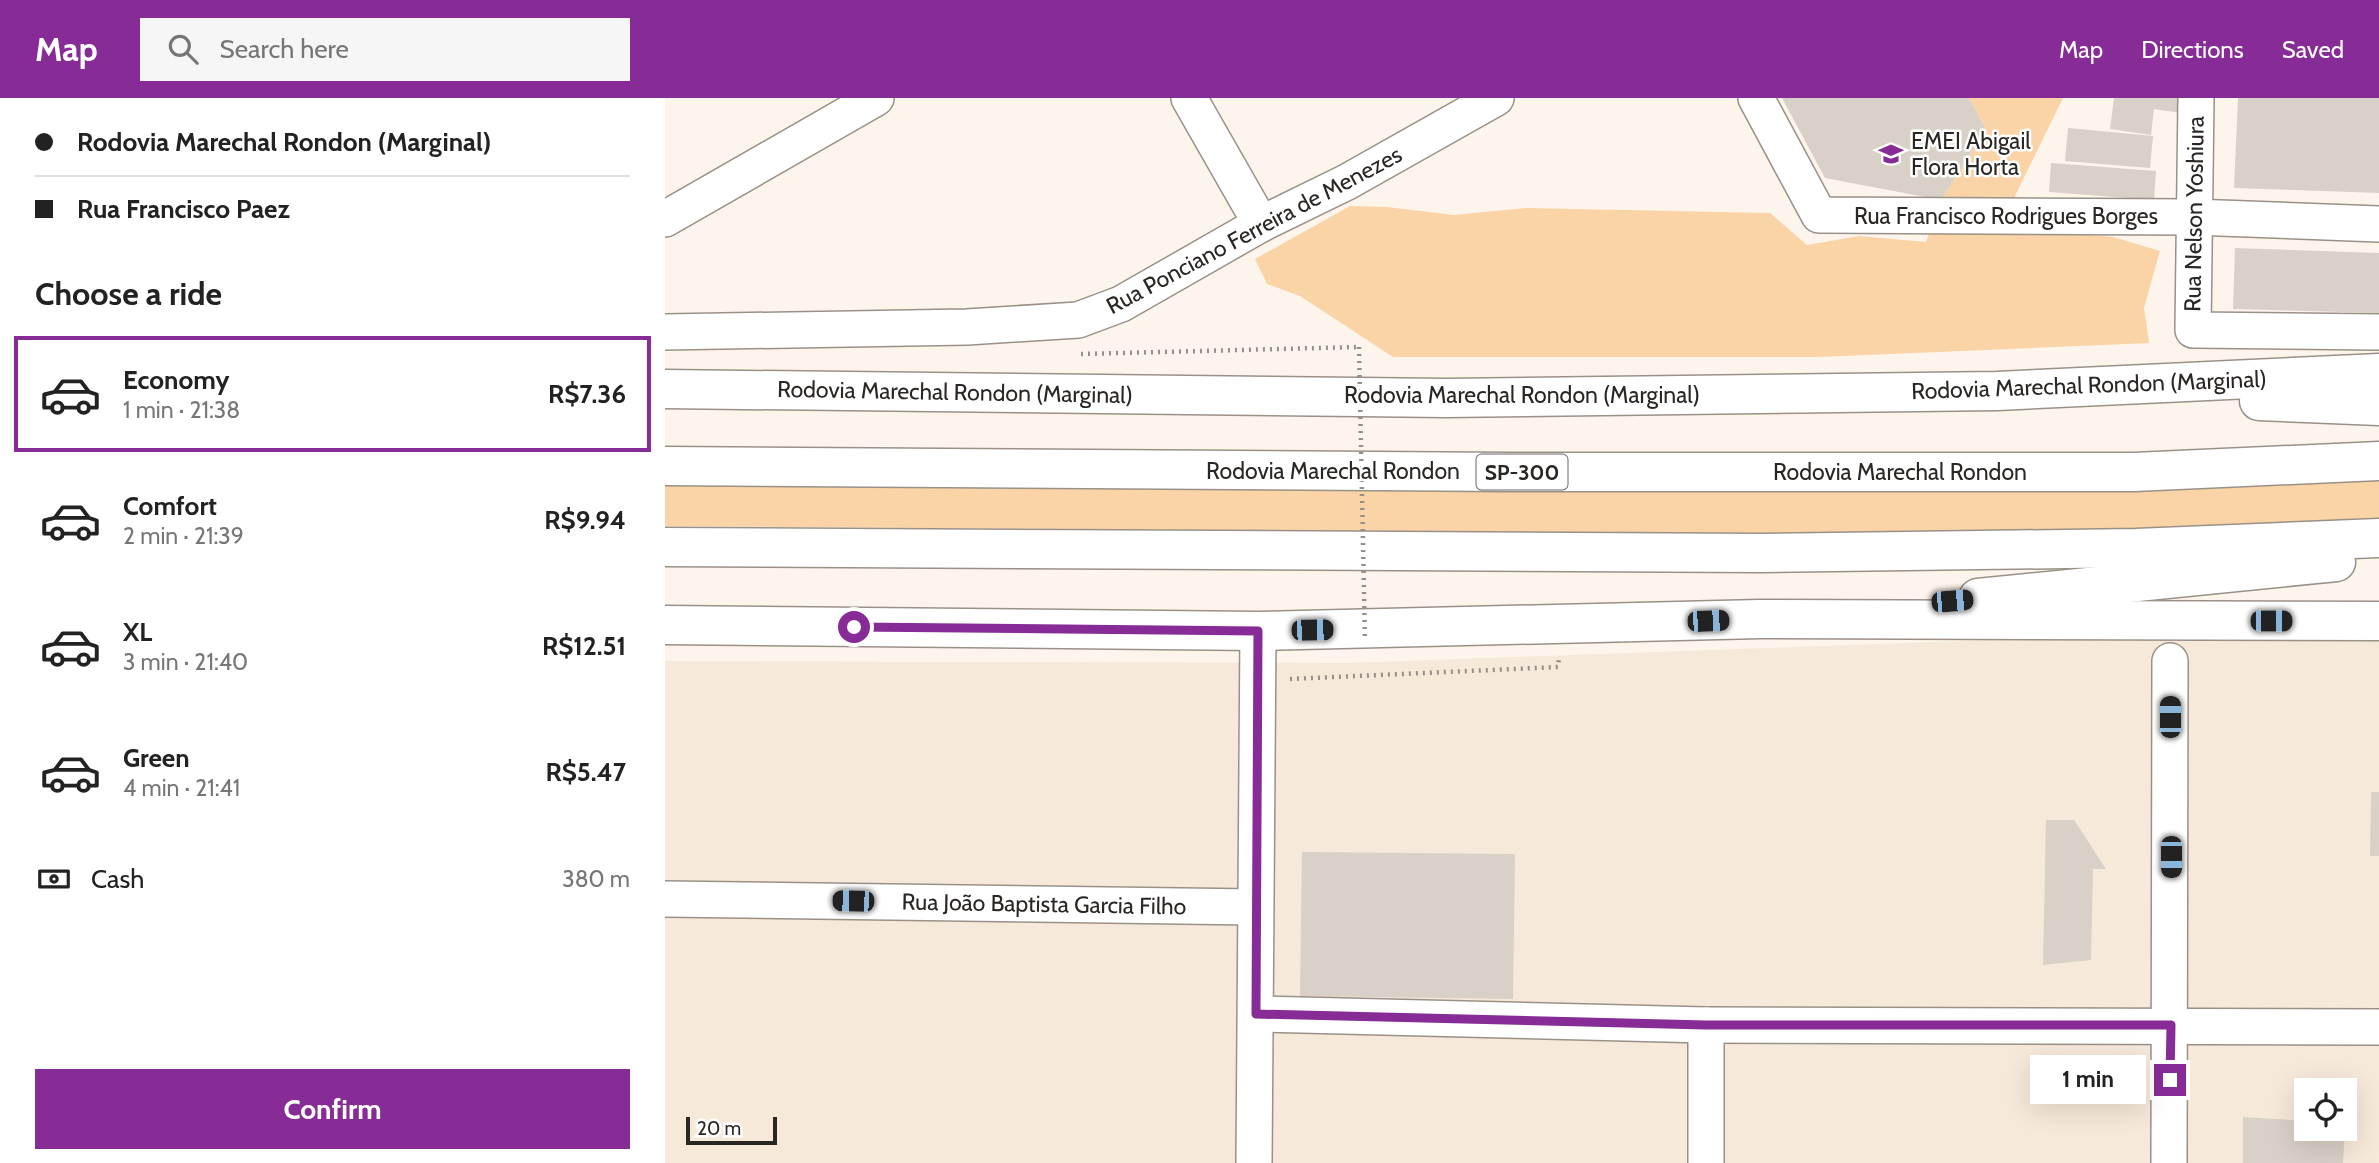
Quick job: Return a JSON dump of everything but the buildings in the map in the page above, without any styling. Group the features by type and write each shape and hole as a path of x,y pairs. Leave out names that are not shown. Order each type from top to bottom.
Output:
{"highway":[{"name":"Rodovia Marechal Rondon (Marginal)","path":"665,389 1446,398 1997,391 2379,373"},
{"path":"1997,391 2379,405"},
{"name":"Rodovia Marechal Rondon","path":"665,466 1499,472 2134,472 2379,461"},
{"path":"665,547 1762,553 2136,548 2379,538"},
{"path":"1760,619 2282,569 2379,556"},
{"path":"665,625 1258,631 1760,619 2379,621"}],"street":[{"path":"665,219 876,98"},
{"path":"1189,98 1262,224"},
{"name":"Rua Ponciano Ferreira de Menezes","path":"665,332 967,327 1077,320 1121,304 1262,224 1347,182 1496,98"},
{"name":"Rua Francisco Rodrigues Borges","path":"1756,98 1819,215 2193,218 2379,225"},
{"name":"Rua Nelson Yoshiura","path":"2196,98 2193,330 2379,332"},
{"path":"1254,1163 1258,631"},
{"path":"2169,1163 2170,661"},
{"name":"Rua João Baptista Garcia Filho","path":"665,899 1255,907"},
{"path":"1256,1014 1706,1025 2379,1027"},
{"path":"1706,1025 1706,1163"}],"path":[{"path":"1080,355 1359,347 1365,640"},
{"path":"1258,681 1379,674"}],"shaded area":[{"path":"1969,98 2063,98 2015,196 2027,230 2113,237 2160,251 2144,308 2149,343 1819,357 1393,357 1300,296 1267,284 1255,259 1350,206 1387,207 1454,215 1527,208 1770,213 1807,245 1859,236 1926,242 1941,200 1986,129"},
{"path":"2379,480 2379,521 2167,532 1875,535 665,526 665,486 1881,492 2165,491"},
{"path":"2379,626 2379,1163 665,1163 665,661 1348,663"}],"place":[{"name":"EMEI Abigail Flora Horta","path":"1891,154"}],"route":[{"path":"854,627 1258,631 1256,1014 1706,1025 2171,1025 2170,1080"}]}
